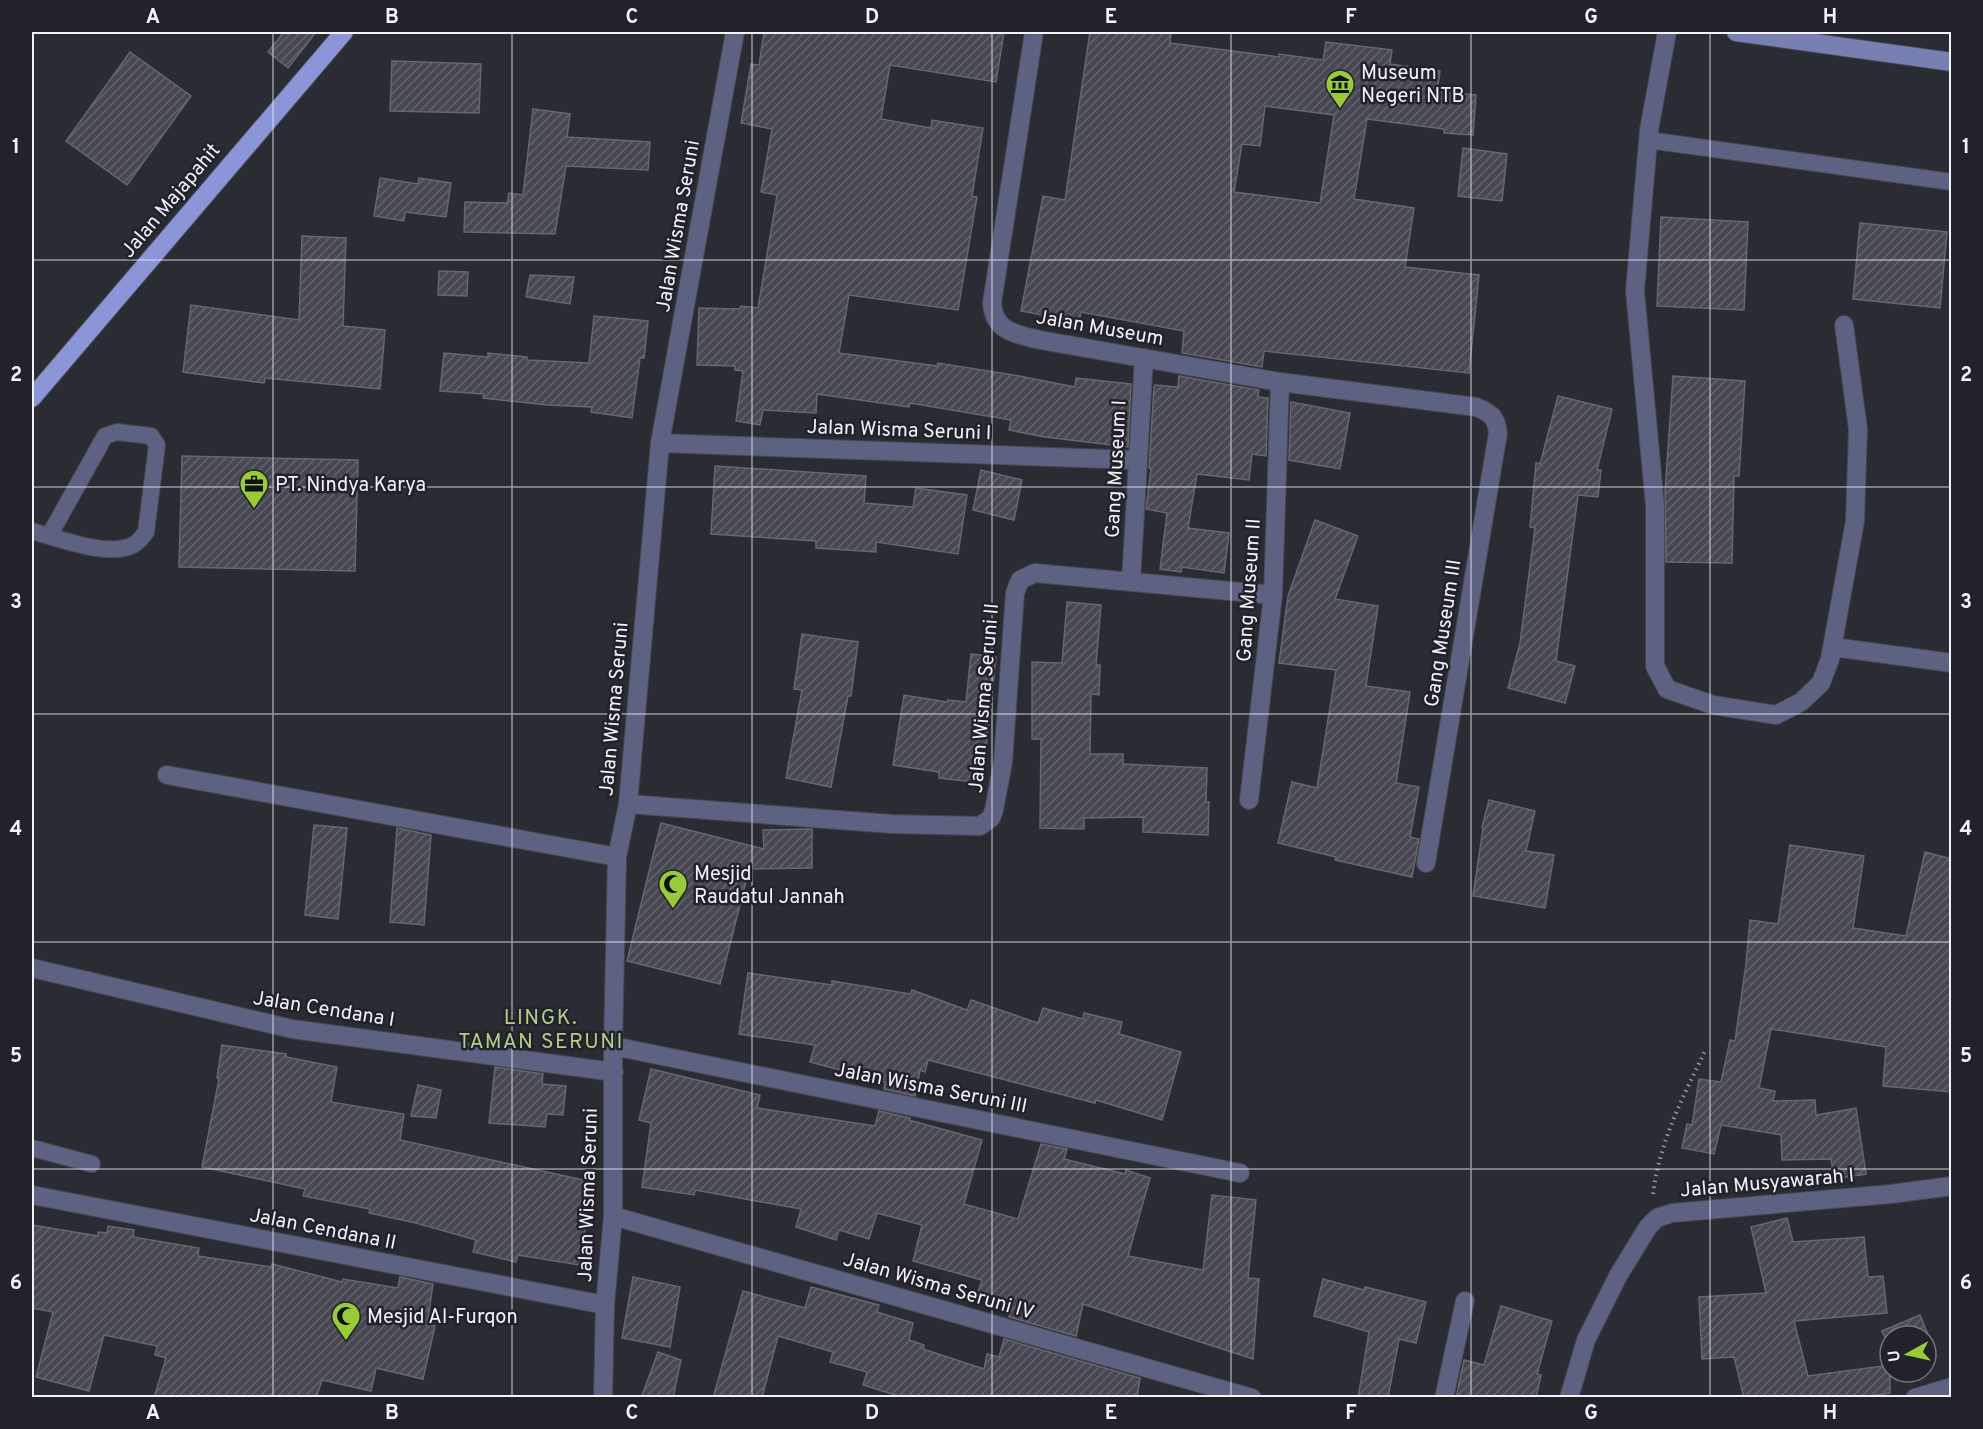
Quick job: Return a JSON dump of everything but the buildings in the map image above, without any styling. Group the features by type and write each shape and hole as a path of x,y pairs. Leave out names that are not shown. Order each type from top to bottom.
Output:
{"main road":[{"name":"Jalan Majapahit","path":"32,398 344,32"},
{"path":"1736,32 1815,37 1952,62"}],"street":[{"name":"Jalan Wisma Seruni","path":"603,1398 605,1305 613,1216 613,1046 617,857 628,804 660,443 735,32"},
{"name":"Jalan Museum","path":"1034,32 992,303 993,316 1012,333 1040,340 1280,382 1476,407 1491,412"},
{"path":"1667,32 1648,140 1635,291 1654,506 1655,666 1667,689 1713,705 1776,715 1801,702 1821,683 1833,647 1855,521 1858,429 1844,325"},
{"name":"Gang Museum I","path":"1131,581 1144,358"},
{"name":"Gang Museum II","path":"1249,800 1273,595 1280,382"},
{"name":"Gang Museum III","path":"1426,863 1498,433 1496,419 1491,412"},
{"name":"Jalan Wisma Seruni I","path":"660,443 1137,459"},
{"name":"Jalan Wisma Seruni II","path":"628,804 892,824 980,826 991,818 994,810 1003,762 1015,592 1020,580 1035,573 1273,595"},
{"path":"1833,647 1952,663"},
{"path":"167,775 617,857"},
{"name":"Jalan Cendana I","path":"32,968 292,1029 614,1072"},
{"name":"Jalan Wisma Seruni III","path":"613,1046 1240,1173"},
{"name":"Jalan Musyawarah I","path":"1569,1398 1586,1340 1618,1276 1648,1227 1657,1218 1672,1213 1891,1194 1952,1186"},
{"name":"Jalan Cendana II","path":"32,1195 605,1305"},
{"name":"Jalan Wisma Seruni IV","path":"613,1216 1252,1398"},
{"path":"1444,1398 1466,1301"},
{"path":"1915,1398 1952,1387"}],"lane":[{"path":"1648,140 1952,182"},
{"path":"32,531 49,536 86,546 113,549 132,546 140,540 146,532 156,445 154,439 151,436 117,432 105,436 49,536"},
{"path":"32,1148 92,1164"}],"path":[{"path":"1648,1227 1657,1165 1678,1107 1706,1050"}],"place":[{"name":"Museum Negeri NTB","path":"1340,110"},
{"name":"PT. Nindya Karya","path":"254,510"},
{"name":"Mesjid Raudatul Jannah","path":"673,910"},
{"name":"Mesjid Al-Furqon","path":"346,1342"}],"district":[{"name":"LINGK. TAMAN SERUNI","path":"541,1029"}]}
